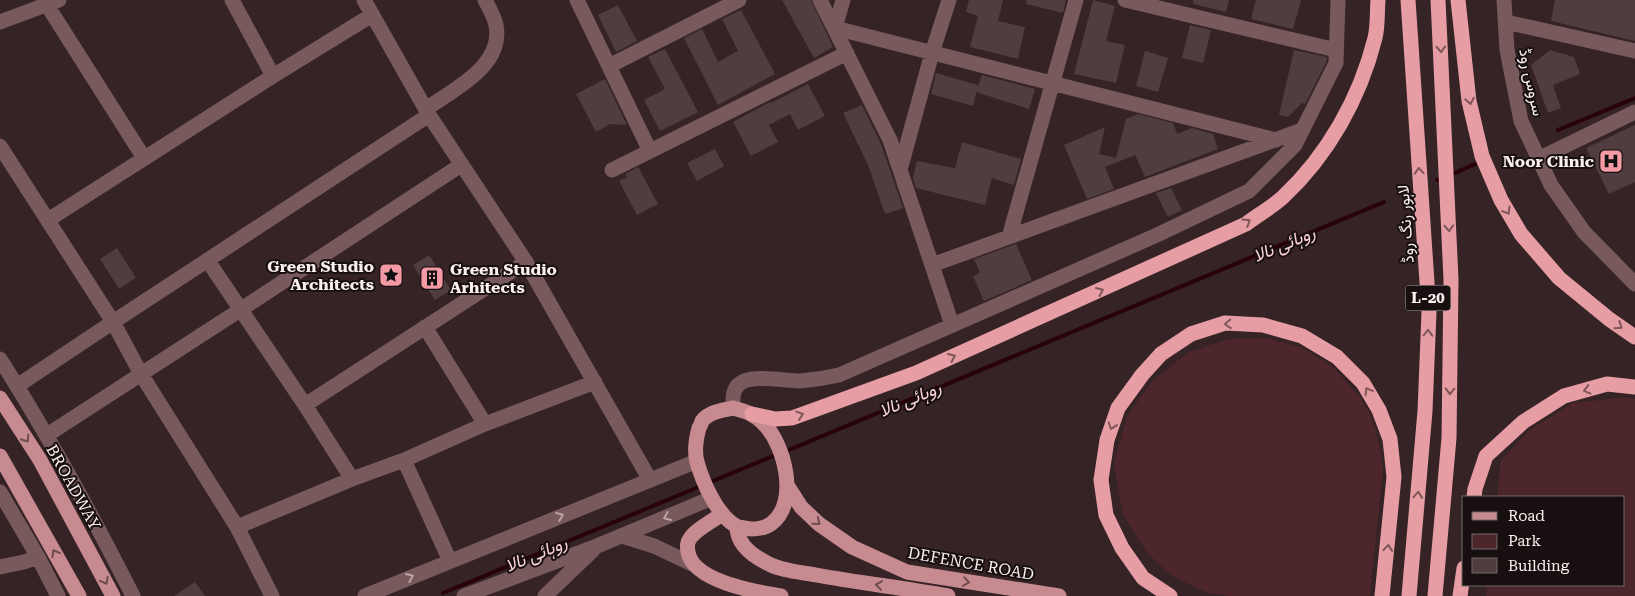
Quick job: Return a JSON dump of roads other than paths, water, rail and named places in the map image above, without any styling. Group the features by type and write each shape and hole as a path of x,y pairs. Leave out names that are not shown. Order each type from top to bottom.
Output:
{"highway":[{"path":"752,414 775,419 792,418 916,373 1246,224 1281,199 1302,179 1342,123 1360,83 1376,37 1378,0"},
{"name":"لاہور رنگ روڈ","path":"1408,0 1429,312 1425,411 1409,596"},
{"name":"L-20","path":"1435,596 1449,438 1452,280 1438,0"},
{"path":"1458,0 1470,101 1482,156 1501,200 1521,234 1559,278 1609,319 1635,337"},
{"path":"1170,596 1144,578 1122,548 1106,514 1101,480 1107,440 1118,408 1142,375 1161,354 1191,334 1225,323 1264,325 1302,336 1337,357 1363,383 1379,410 1390,439 1394,477 1382,596"},
{"path":"1474,496 1486,456 1523,422 1564,396 1607,384 1635,387"},
{"path":"1460,596 1462,582"}],"main road":[{"name":"BROADWAY","path":"0,398 40,460 113,596"},
{"path":"733,408 752,414 765,424 774,439 782,459 787,485 786,503 778,518 768,526 757,529 737,527 722,514 712,498 697,461 696,439 702,421 717,411 733,408"},
{"path":"0,456 78,596"},
{"name":"DEFENCE ROAD","path":"787,485 800,507 819,524 852,547 907,572 1059,596"},
{"path":"722,514 691,536 688,544 688,554 692,564 702,572 720,580 781,596"},
{"path":"737,527 737,536 742,543 754,555 768,564 848,581 948,596"}],"street":[{"path":"232,0 273,76"},
{"path":"364,0 427,112 526,262 650,480"},
{"path":"17,386 112,322 208,261 427,112 476,74 493,55 497,35 496,23 485,0"},
{"path":"577,0 650,151"},
{"path":"609,66 739,0"},
{"path":"820,0 890,140 952,325"},
{"path":"835,28 843,0"},
{"path":"900,170 932,53 949,0"},
{"path":"1009,237 1076,0"},
{"path":"1124,0 1336,50"},
{"path":"733,408 734,393 738,386 744,382 756,379 819,380 839,375 1148,239 1249,191 1295,145 1336,63 1338,0"},
{"name":"سروس روڈ","path":"1504,0 1507,50 1521,121 1538,159 1551,185 1584,232 1635,284"},
{"path":"0,22 53,2 144,158"},
{"path":"48,220 372,15"},
{"path":"1506,22 1635,51"},
{"path":"835,28 1276,140"},
{"path":"612,170 847,52"},
{"path":"1538,159 1635,112"},
{"path":"932,265 1302,130"},
{"path":"0,146 112,322 141,374 237,527 272,596"},
{"path":"47,435 461,165"},
{"path":"208,261 305,405 352,479"},
{"path":"305,405 526,262"},
{"path":"425,327 485,424"},
{"path":"0,359 47,435 100,531 133,596"},
{"path":"237,527 352,479 404,460 485,424 595,382"},
{"path":"404,460 450,560"},
{"path":"365,596 697,461"},
{"path":"0,492 38,556 58,596"},
{"path":"466,596 597,546 712,498"},
{"path":"622,536 654,546 692,564"},
{"path":"545,596 597,546"},
{"path":"0,567 24,562 38,556"}],"waterway":[{"name":"روہائی نالا","path":"1558,130 1635,98"},
{"name":"روہائی نالا","path":"1455,173 1475,164"},
{"name":"روہائی نالا","path":"784,452 1384,202"},
{"name":"روہائی نالا","path":"708,483 778,454"},
{"name":"روہائی نالا","path":"443,593 701,486"}],"place":[{"name":"Noor Clinic","path":"1611,161"},
{"name":"Green Studio Architects","path":"391,275"},
{"name":"Green Studio Arhitects","path":"432,278"}]}
